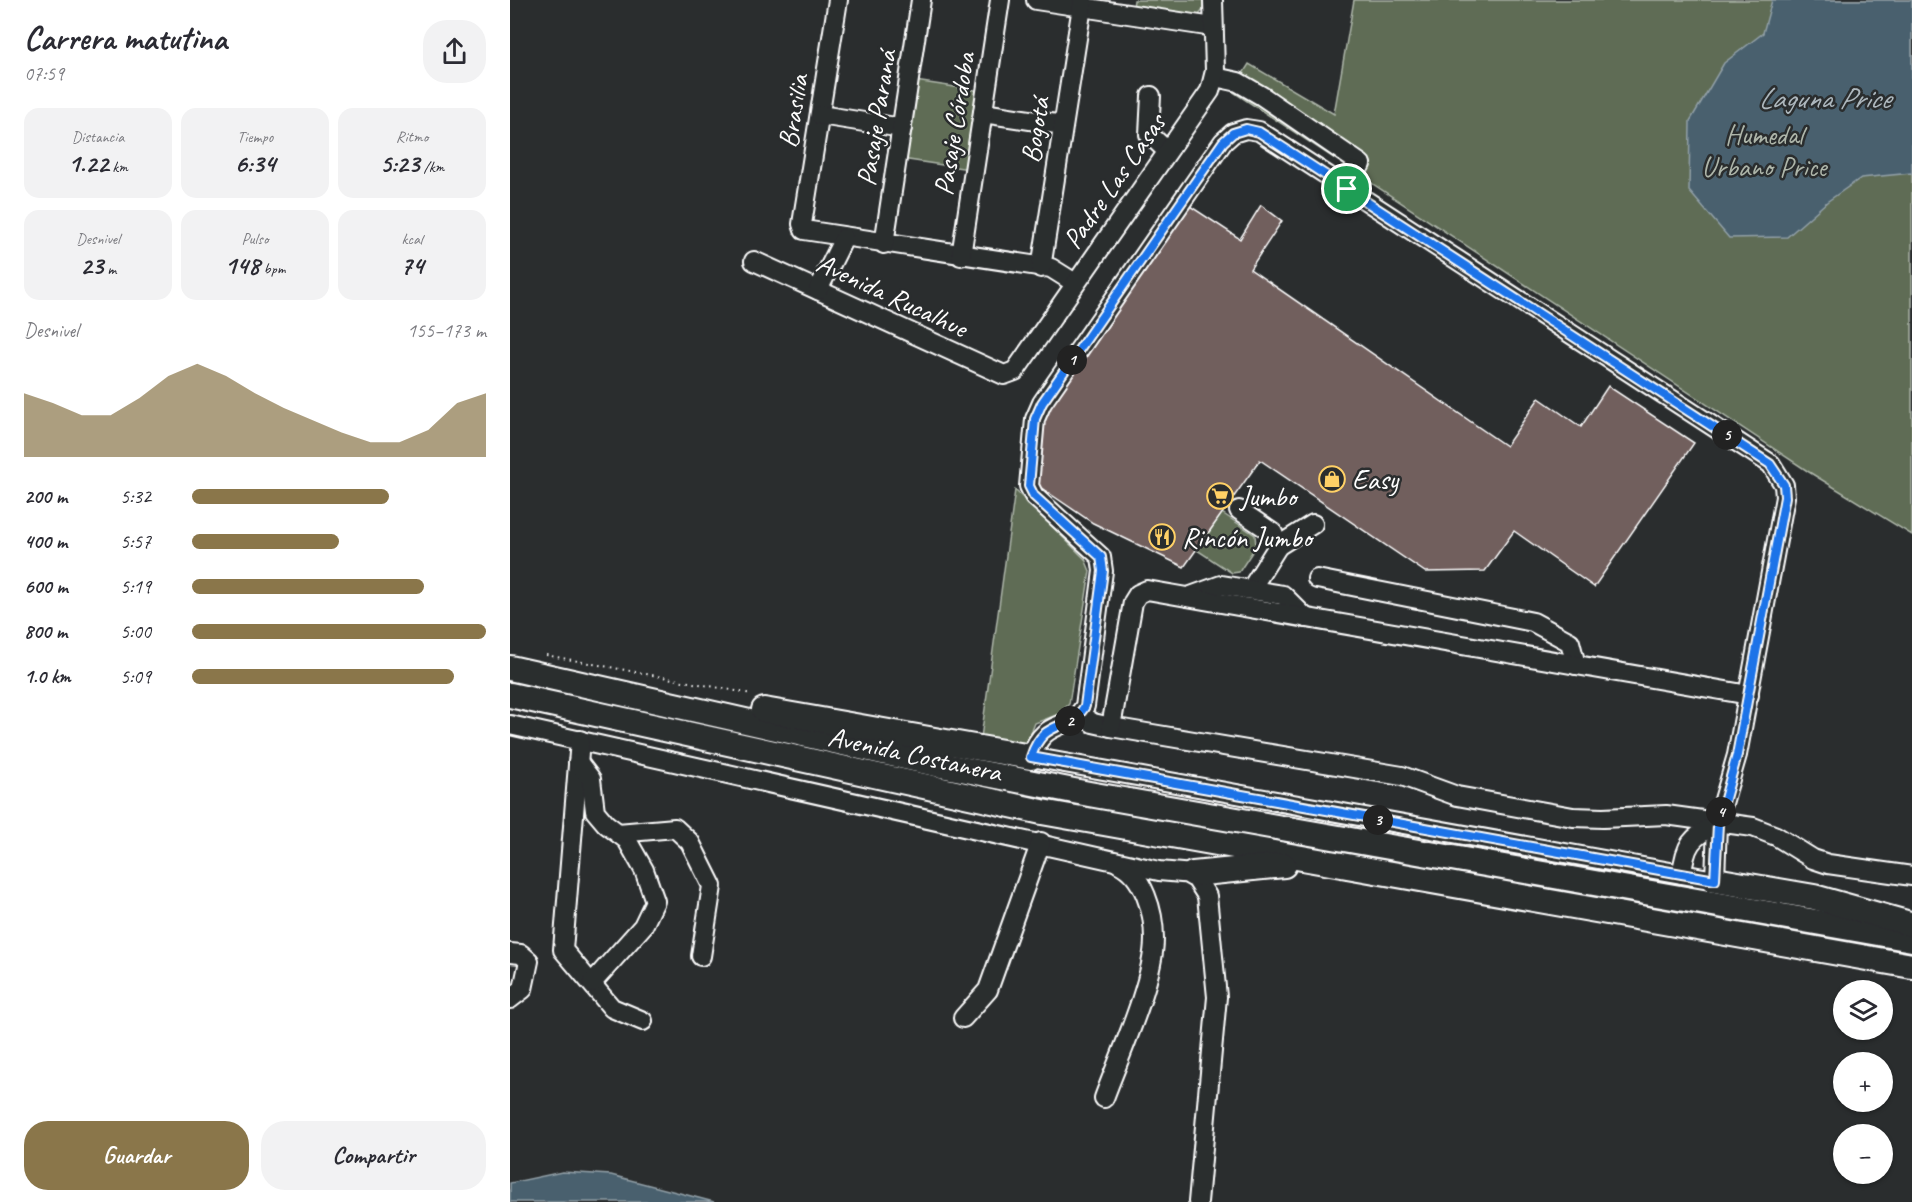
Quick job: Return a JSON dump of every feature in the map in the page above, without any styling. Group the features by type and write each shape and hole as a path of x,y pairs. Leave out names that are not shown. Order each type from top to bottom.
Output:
{"main road":[{"name":"Avenida Costanera","path":"510,668 936,764 1078,792 1912,939"},
{"path":"629,694 781,712 1031,757"},
{"name":"Avenida Costanera","path":"510,695 965,796 1334,865 1912,966"},
{"path":"1193,874 1276,866 1334,865"},
{"path":"1715,880 1814,897 1912,925"}],"street":[{"name":"Brasilia","path":"838,0 802,224 804,230 844,238"},
{"name":"Pasaje Paraná","path":"884,244 921,0"},
{"name":"Pasaje Córdoba","path":"961,256 1000,0"},
{"path":"1036,0 1082,4 1214,27"},
{"name":"Padre Las Casas","path":"1009,375 1015,371 1210,91 1215,77 1213,0"},
{"name":"Bogotá","path":"1041,268 1082,4"},
{"path":"1215,77 1238,82 1262,96 1361,164 1347,189"},
{"path":"1151,96 1149,134 1167,151"},
{"path":"983,113 1063,125"},
{"path":"820,115 902,128"},
{"path":"1246,129 1259,132 1770,464 1779,474 1785,497 1749,695 1737,755 1718,824 1715,880 1031,757 1036,741 1043,733 1080,715 1085,706 1103,571 1101,557 1034,496 1029,486 1035,419 1042,403 1223,142 1233,133 1246,129"},
{"path":"818,290 844,238 1041,268 1047,279 1071,289"},
{"name":"Avenida Rucalhue","path":"754,261 1004,375 1009,375"},
{"path":"1239,510 1273,533 1278,546"},
{"path":"1251,589 1278,546 1313,524"},
{"path":"1317,579 1533,622 1570,642 1576,665"},
{"path":"1188,597 1221,585 1251,589 1284,595 1306,618"},
{"path":"1111,727 1133,602 1137,594 1147,590 1749,695"},
{"path":"1080,715 1093,723 1111,727 1402,776 1457,796 1574,817 1666,815 1765,831 1813,859 1828,864 1912,876"},
{"path":"510,725 1100,855 1159,871 1193,874 1207,896 1217,997 1198,1202"},
{"path":"580,740 563,950 612,1008 643,1020"},
{"path":"578,762 591,779 595,811 627,840 644,870 655,901 643,926 592,983"},
{"path":"1682,874 1684,851 1699,834 1718,824"},
{"path":"618,833 675,828 690,842 712,886 701,956"},
{"path":"963,1018 988,990 1041,842"},
{"path":"1100,855 1127,868 1143,887 1150,910 1154,939 1148,976 1104,1098"},
{"path":"510,953 521,954 529,961 523,988 510,999"}],"green space":[{"path":"1134,0 1203,0 1203,10 1198,16 1133,8"},
{"name":"Humedal Urbano Price","path":"1354,0 1912,0 1912,535 1809,472 1232,91 1249,64 1334,114"},
{"path":"915,81 981,91 969,169 902,159"},
{"path":"1015,490 1085,559 1090,571 1069,704 1059,714 1035,723 1026,746 981,738"},
{"path":"1222,513 1255,535 1256,546 1239,572 1232,573 1197,550"}],"water":[{"name":"Laguna Price","path":"1772,0 1912,0 1912,173 1861,178 1828,201 1787,237 1729,238 1689,191 1690,121 1724,63 1763,33"},
{"path":"562,1172 611,1175 714,1202 510,1202 510,1183"}],"building":[{"path":"1261,205 1282,221 1250,269 1506,446 1539,398 1581,427 1608,386 1694,443 1594,587 1514,531 1485,571 1425,572 1260,460 1184,567 1093,523 1037,485 1045,413 1190,206 1240,239"}],"place":[{"name":"Easy","path":"1332,479"},
{"name":"Jumbo","path":"1220,496"},
{"name":"Rincón Jumbo","path":"1162,537"}],"route":[{"path":"1246,129 1259,132 1347,189 1770,464 1779,474 1784,485 1785,497 1737,755 1718,824 1715,880 1031,757 1036,741 1043,733 1080,715 1085,706 1103,571 1101,557 1045,507 1034,496 1029,486 1035,419 1042,403 1223,142 1233,133 1246,129"}]}
